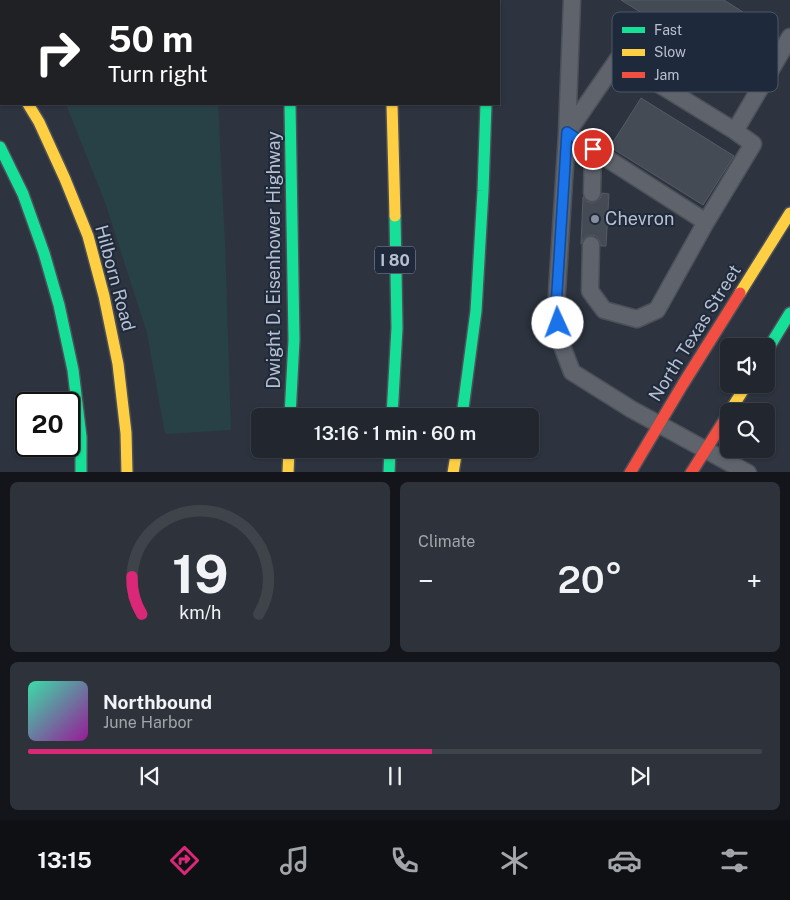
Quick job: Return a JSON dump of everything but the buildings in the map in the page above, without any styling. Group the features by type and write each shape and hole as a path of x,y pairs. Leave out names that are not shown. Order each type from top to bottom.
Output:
{"main road":[{"name":"Hilborn Road","path":"29,105 39,122 65,179 88,236 104,296 118,364 126,433 127,472"},
{"name":"Dwight D. Eisenhower Highway","path":"290,105 294,340 290,408"},
{"name":"I 80","path":"392,105 397,328 392,408"},
{"path":"463,408 476,311 484,191 486,105"},
{"path":"0,147 32,219 59,305 73,370 81,437 82,472"},
{"name":"North Texas Street","path":"630,472 790,213"},
{"path":"775,338 790,313"},
{"path":"691,472 720,427"},
{"path":"288,472 289,458"},
{"path":"389,472 390,458"},
{"path":"453,472 455,458"}],"lane":[{"path":"572,0 567,132 556,308 559,338 572,372 631,409 748,472"},
{"path":"778,58 789,39"},
{"path":"567,132 612,68"},
{"path":"591,245 590,291 604,310 637,319 657,310 706,222 753,144 672,92"},
{"path":"735,131 758,92"},
{"path":"567,132 706,222"},
{"path":"592,193 593,149"}],"path":[{"path":"778,33 789,39"}],"green space":[{"path":"66,105 218,105 231,430 165,434 147,333 105,202"}],"traffic: fast":[{"path":"290,105 294,340 290,408"},
{"path":"463,408 476,311 486,105"},
{"path":"0,147 23,194 44,253 59,305 73,370 81,437 81,472"},
{"path":"392,408 397,328 395,216"},
{"path":"775,338 790,313"},
{"path":"389,472 390,458"}],"traffic: slow":[{"path":"29,105 39,122 65,179 88,236 104,296 118,364 126,433 127,472"},
{"path":"392,105 395,216"},
{"path":"740,293 790,213"},
{"path":"735,403 741,393"},
{"path":"288,472 289,458"},
{"path":"453,472 456,458"}],"traffic: jam":[{"path":"631,472 740,293"},
{"path":"692,472 720,427"}],"place":[{"name":"Chevron","path":"595,219"}],"route":[{"path":"558,323 556,308 567,132 593,149"}]}
